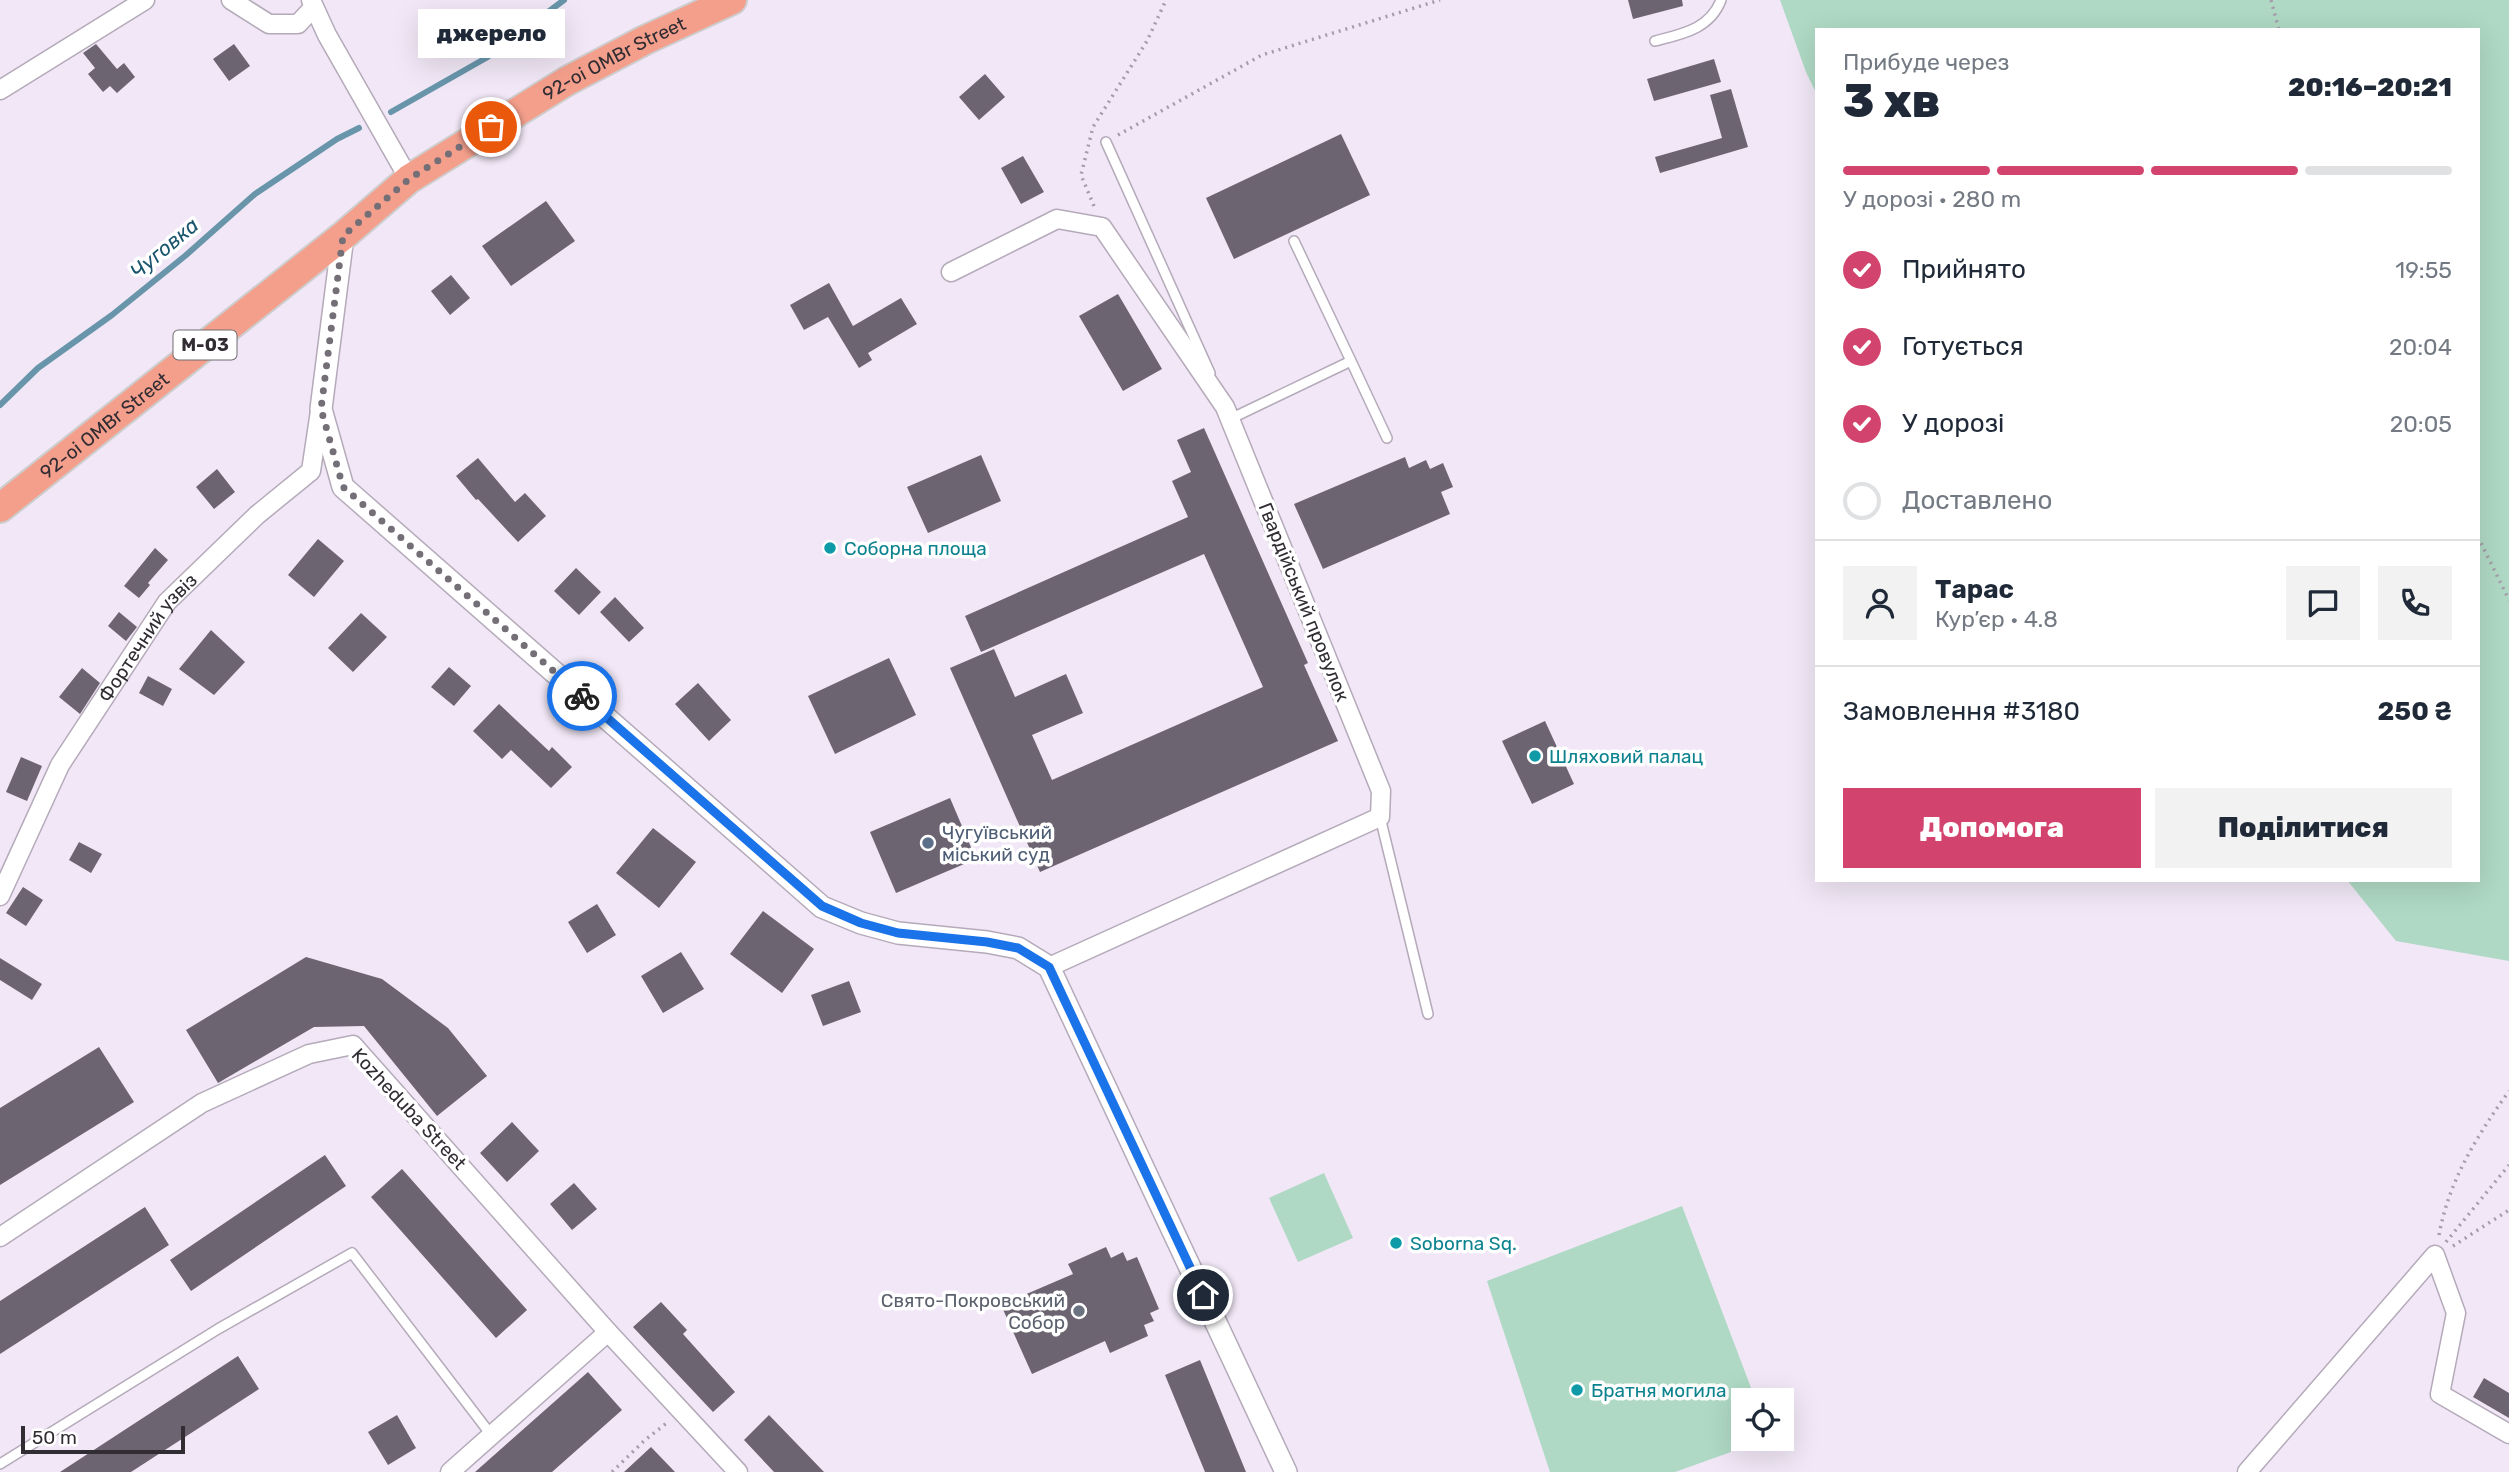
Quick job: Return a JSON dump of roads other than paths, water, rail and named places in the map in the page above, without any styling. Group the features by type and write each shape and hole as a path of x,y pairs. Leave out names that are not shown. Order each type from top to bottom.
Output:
{"highway":[{"name":"92-oi OMBr Street","path":"0,508 343,236 409,179 567,81 645,40 732,0"}],"street":[{"path":"0,90 145,0"},
{"path":"231,0 269,24 298,24 312,4 409,179"},
{"name":"Гвардійський провулок","path":"951,272 1057,219 1102,227 1228,413 1381,792 1380,817"},
{"name":"Фортечний узвіз","path":"0,896 60,765 166,602 257,515 311,471 343,236"},
{"name":"Фортечний узвіз","path":"321,409 343,487 822,906 861,923 898,933 987,942 1018,948 1049,967"},
{"path":"1286,1472 1049,967 1380,817"},
{"name":"Kozheduba Street","path":"0,1237 202,1103 309,1054 353,1045 608,1332 738,1472"},
{"path":"2247,1472 2435,1255 2456,1313 2440,1394 2509,1434"},
{"path":"450,1472 608,1332"}],"lane":[{"path":"1656,41 1701,26 1711,18 1721,0"},
{"path":"1107,142 1228,413 1351,361"},
{"path":"1294,241 1387,438"},
{"path":"1380,817 1428,1014"},
{"path":"0,1464 218,1329 352,1253 492,1436"}],"waterway":[{"name":"Чуговка","path":"391,112 486,58 564,0"},
{"name":"Чуговка","path":"0,405 38,368 112,315 185,256 255,194 337,139 359,128"}],"place":[{"name":"джерело","path":"491,127"},
{"name":"Соборна площа","path":"830,548"},
{"name":"Шляховий палац","path":"1535,756"},
{"name":"Чугуївський міський суд","path":"928,843"},
{"name":"Soborna Sq.","path":"1396,1243"},
{"name":"Свято-Покровський Собор","path":"1079,1311"},
{"name":"Братня могила","path":"1577,1390"}]}
